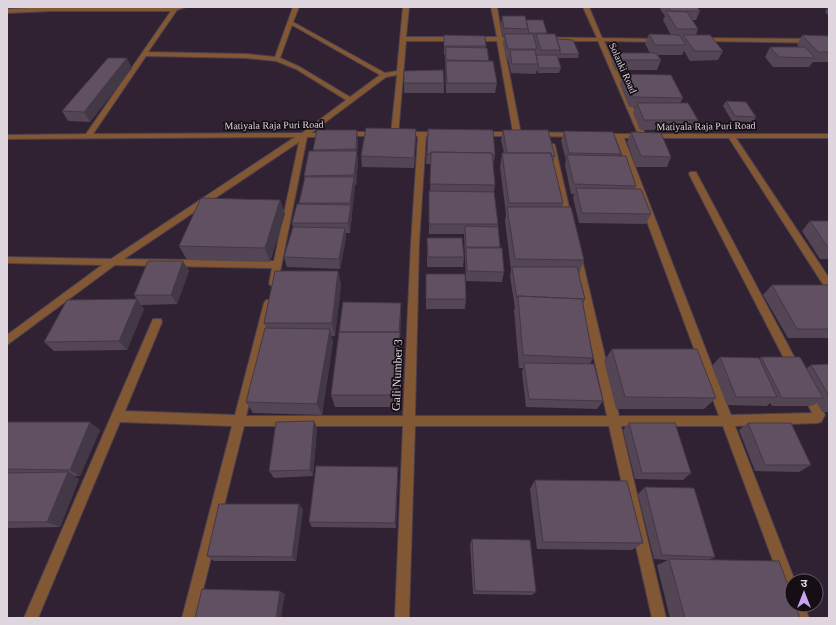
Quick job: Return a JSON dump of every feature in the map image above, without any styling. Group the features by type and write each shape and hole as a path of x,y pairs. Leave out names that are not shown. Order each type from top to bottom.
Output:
{"street":[{"path":"7,11 54,8 183,7"},
{"path":"277,59 296,7"},
{"path":"395,134 406,7"},
{"path":"494,7 500,40 524,134"},
{"name":"Solanki Road","path":"586,7 643,137"},
{"path":"88,137 176,8"},
{"path":"290,22 384,75"},
{"path":"403,39 662,40"},
{"path":"693,40 829,41"},
{"path":"145,54 246,56 277,59 298,68 350,100"},
{"path":"7,341 114,261 304,135 384,75 400,72"},
{"name":"Gali Number 3","path":"402,618 415,242 422,134"},
{"name":"Matiyala Raja Puri Road","path":"7,137 446,134"},
{"name":"Matiyala Raja Puri Road","path":"470,134 643,137 829,136"},
{"path":"189,618 278,265 304,135"},
{"path":"548,135 570,228"},
{"path":"619,136 728,421 784,573"},
{"path":"732,136 829,286"},
{"path":"116,416 239,421 728,421 817,418 819,415 693,174"},
{"path":"575,251 660,618"},
{"path":"7,260 278,265"},
{"path":"31,618 157,322"}],"building":[{"path":"668,7 697,7 700,11 671,11"},
{"path":"666,11 687,12 698,29 677,29"},
{"path":"502,16 525,16 528,29 504,28"},
{"path":"526,20 543,20 547,33 529,33"},
{"path":"504,34 533,34 537,49 508,49"},
{"path":"536,34 555,34 560,50 541,50"},
{"path":"649,34 679,35 686,45 655,45"},
{"path":"444,35 485,36 486,46 444,46"},
{"path":"683,35 710,35 723,51 695,51"},
{"path":"802,35 829,36 829,52 818,52"},
{"path":"557,39 573,40 579,54 560,54"},
{"path":"446,47 487,48 489,61 446,60"},
{"path":"770,47 805,47 815,58 779,57"},
{"path":"510,50 535,50 538,64 512,64"},
{"path":"615,53 656,53 661,60 619,60"},
{"path":"536,55 557,55 561,68 539,68"},
{"path":"108,58 127,58 84,112 62,111"},
{"path":"446,61 493,61 497,83 447,83"},
{"path":"443,70 444,83 404,83 404,71"},
{"path":"623,74 671,75 683,98 633,97"},
{"path":"726,101 746,102 756,117 735,116"},
{"path":"637,103 688,103 698,120 644,120"},
{"path":"366,128 416,129 414,158 361,156"},
{"path":"428,129 493,130 495,155 492,155 492,153 431,152 431,154 427,154"},
{"path":"317,130 357,130 356,149 313,150"},
{"path":"503,130 548,130 555,156 551,156 551,153 507,153"},
{"path":"564,131 613,132 621,154 569,153"},
{"path":"631,132 661,133 671,157 641,156"},
{"path":"309,151 357,151 354,175 304,176"},
{"path":"431,152 492,153 495,185 430,184"},
{"path":"502,153 551,153 563,203 509,203"},
{"path":"567,155 626,156 636,186 574,184"},
{"path":"305,177 354,177 350,203 299,203"},
{"path":"576,188 641,189 651,214 582,213"},
{"path":"429,191 494,192 498,224 429,224"},
{"path":"201,198 280,200 265,248 179,246"},
{"path":"297,204 351,205 348,223 292,223"},
{"path":"507,207 571,207 584,260 515,259"},
{"path":"810,221 829,221 829,249"},
{"path":"465,226 498,227 500,247 466,247"},
{"path":"293,227 345,228 339,259 284,257"},
{"path":"427,238 462,238 464,257 428,257"},
{"path":"466,248 502,248 504,272 467,271"},
{"path":"148,261 183,261 171,295 134,295"},
{"path":"512,267 577,267 585,299 518,296 517,298"},
{"path":"275,271 338,271 332,323 264,323"},
{"path":"426,274 465,274 466,299 426,299"},
{"path":"772,285 829,285 829,329 797,329"},
{"path":"518,296 582,299 593,358 523,355"},
{"path":"137,299 119,341 44,342 67,300"},
{"path":"343,302 401,303 399,332 339,332"},
{"path":"265,328 330,329 317,404 246,402"},
{"path":"339,332 400,332 398,395 331,395"},
{"path":"612,349 697,349 716,398 625,397"},
{"path":"720,357 759,358 777,397 736,397"},
{"path":"761,357 800,357 823,398 782,398"},
{"path":"524,363 594,364 603,401 529,399"},
{"path":"829,364 829,396 811,365"},
{"path":"314,421 310,470 269,471 276,422"},
{"path":"7,422 90,422 70,470 7,469"},
{"path":"629,423 675,423 691,473 642,473"},
{"path":"748,423 791,423 811,465 765,465"},
{"path":"316,466 398,467 395,523 309,522"},
{"path":"68,472 47,522 7,522 7,473"},
{"path":"535,480 627,481 643,543 543,542"},
{"path":"645,487 694,488 715,557 662,555"},
{"path":"219,504 299,504 292,557 207,556"},
{"path":"472,539 530,540 536,592 475,591"},
{"path":"669,559 779,561 784,574 784,613 798,613 800,618 685,618"},
{"path":"202,589 280,591 276,618 195,618"}]}
